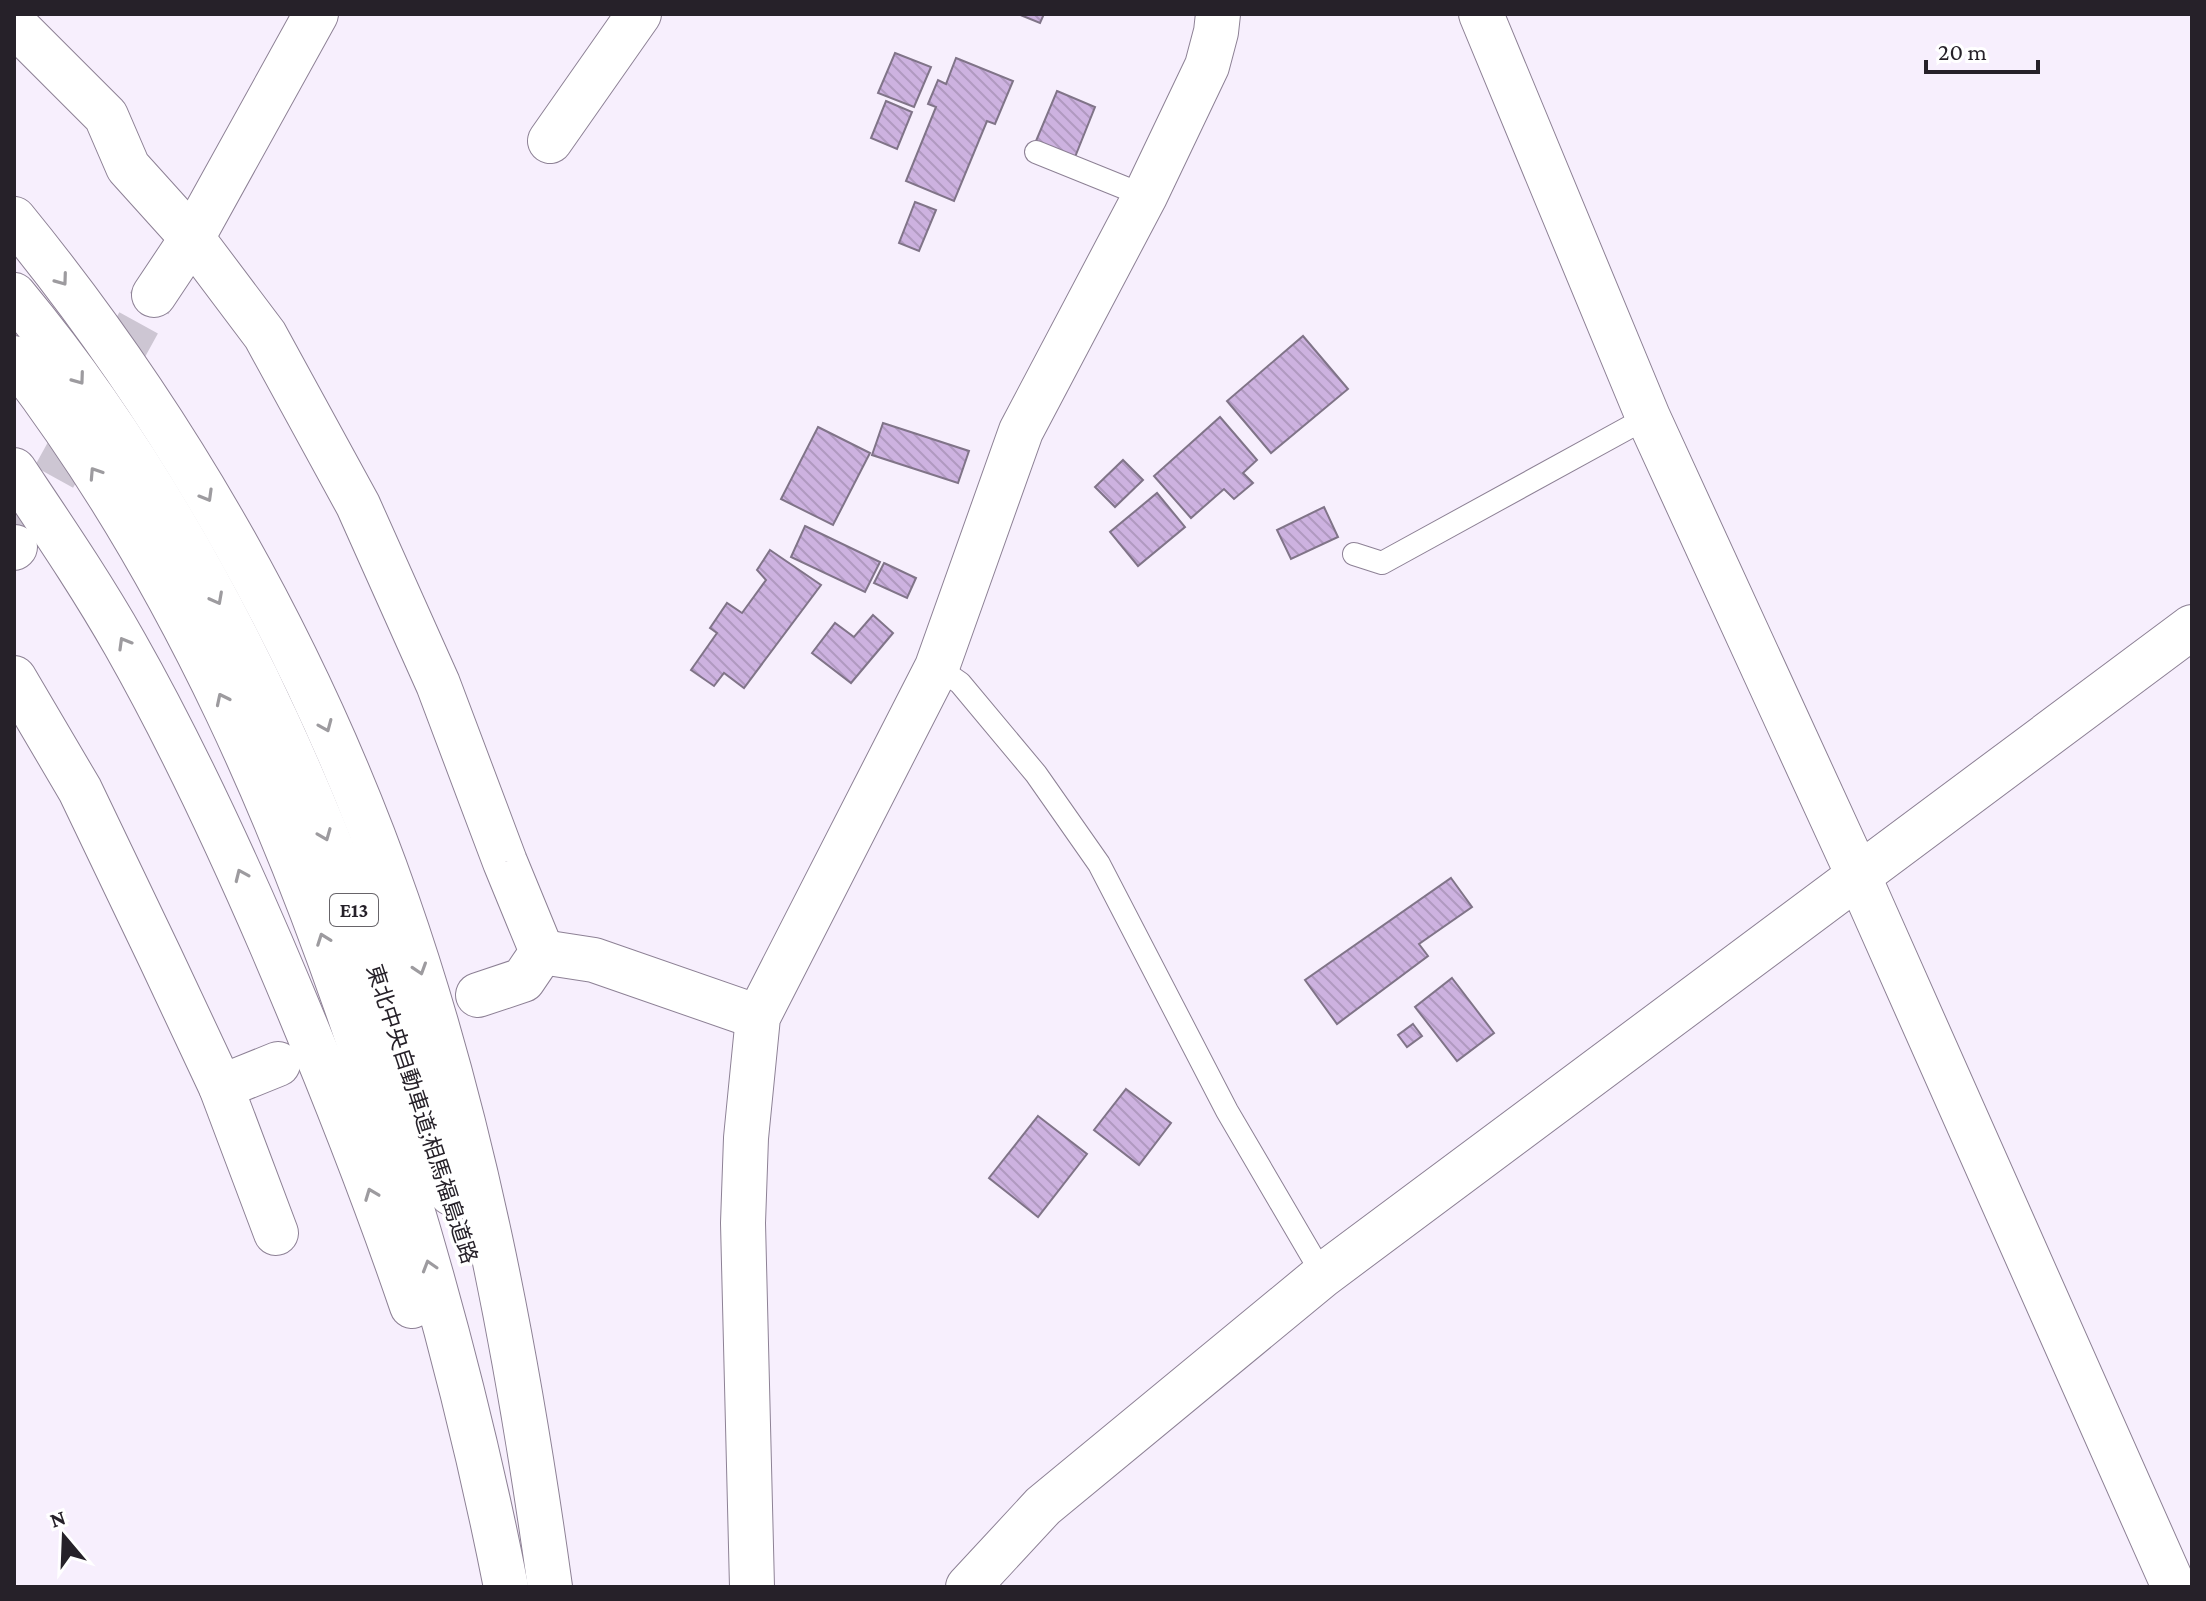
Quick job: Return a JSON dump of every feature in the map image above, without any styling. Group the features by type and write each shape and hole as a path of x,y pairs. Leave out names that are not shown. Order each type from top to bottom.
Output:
{"main road":[{"path":"154,295 192,238 316,14"},
{"path":"752,1587 743,1223 746,1138 758,1017 937,667 1021,431 1145,196 1207,66 1218,14"},
{"path":"1481,14 1648,417 1858,875 2174,1587"},
{"path":"550,141 633,16"},
{"path":"14,24 106,116 128,167 192,238 265,335 358,505 438,684 542,952"},
{"path":"14,219 51,264 169,431 223,523 273,614 319,708 366,820 397,900 428,995 461,1117 517,1372 549,1587"},
{"name":"東北中央自動車道;相馬福島道路","path":"14,295 80,381 173,521 229,624 296,764 369,947 430,1125 505,1394 549,1587"},
{"name":"東北中央自動車道;相馬福島道路","path":"14,358 95,472 179,615 261,781 295,863 361,1046 434,1280 506,1587"},
{"path":"14,470 68,550 171,727 266,933 306,1025 392,1249 500,1587"},
{"path":"968,1587 1043,1506 1323,1275 2192,627"},
{"path":"14,678 80,790 221,1087 276,1233"},
{"path":"478,995 523,980 542,952"},
{"path":"542,952 594,960 758,1017"},
{"path":"221,1087 278,1064"}],"lane":[{"path":"1036,152 1145,196"},
{"path":"1354,554 1382,563 1648,417"},
{"path":"937,667 960,683 1036,774 1099,864 1227,1111 1323,1275"}],"building":[{"path":"1018,14 1044,14 1040,23"},
{"path":"895,53 931,67 914,107 878,93"},
{"path":"956,58 1013,81 995,124 987,121 954,201 906,181 936,107 928,104 938,80 946,84"},
{"path":"1057,91 1095,107 1075,157 1036,141"},
{"path":"886,101 912,112 897,149 871,138"},
{"path":"915,202 936,210 919,251 899,243"},
{"path":"1303,336 1348,389 1271,453 1227,401"},
{"path":"1220,417 1257,460 1243,473 1253,483 1234,499 1224,489 1191,518 1154,476"},
{"path":"883,423 969,451 958,483 872,455"},
{"path":"818,427 870,453 833,525 781,499"},
{"path":"1123,460 1143,480 1115,507 1095,487"},
{"path":"1157,493 1185,527 1138,566 1110,532"},
{"path":"1324,507 1338,537 1291,559 1277,530"},
{"path":"805,526 880,562 865,592 791,557"},
{"path":"770,550 821,585 744,688 724,673 714,686 691,670 717,633 710,628 727,603 742,613 766,580 757,570"},
{"path":"884,563 916,578 907,598 874,583"},
{"path":"873,615 893,633 851,683 812,653 835,623 854,637"},
{"path":"1451,878 1472,907 1419,944 1428,956 1337,1024 1305,980"},
{"path":"1452,978 1494,1033 1457,1061 1415,1007"},
{"path":"1413,1024 1422,1036 1407,1047 1398,1035"},
{"path":"1126,1089 1171,1123 1139,1165 1094,1130"},
{"path":"1038,1116 1087,1154 1038,1217 989,1178"}],"tunnel":[{"path":"22,535 154,295"}]}
